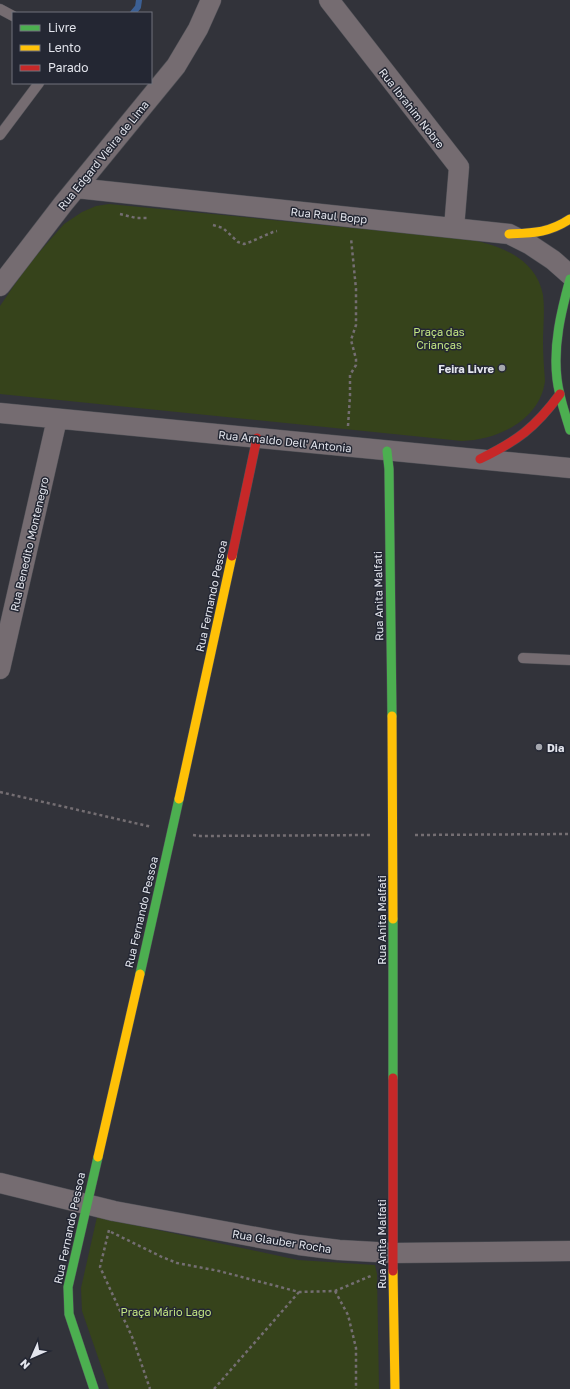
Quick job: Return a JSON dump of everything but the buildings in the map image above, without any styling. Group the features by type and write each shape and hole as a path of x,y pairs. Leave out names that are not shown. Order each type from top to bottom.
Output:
{"street":[{"name":"Rua Edgard Vieira de Lima","path":"0,286 76,188 176,66 198,29 211,0"},
{"name":"Rua Ibrahim Nobre","path":"329,0 459,167 454,228"},
{"name":"Rua Raul Bopp","path":"76,188 509,234 529,244 553,260 570,275"},
{"path":"509,234 545,232 570,219"},
{"path":"570,279 560,315 557,337 557,380 570,430"},
{"path":"480,459 522,436 544,415 560,394"},
{"name":"Rua Arnaldo Dell' Antonia","path":"0,413 570,468"},
{"name":"Rua Benedito Montenegro","path":"0,669 57,418"},
{"name":"Rua Fernando Pessoa","path":"94,1389 69,1314 68,1287 172,832 258,438"},
{"name":"Rua Anita Malfati","path":"387,450 389,469 393,835 393,1282 395,1389"},
{"name":"Rua Glauber Rocha","path":"0,1183 114,1211 299,1246 394,1253 570,1251"}],"lane":[{"path":"0,9 12,15"},
{"path":"0,135 38,84"},
{"path":"523,658 570,660"}],"path":[{"path":"347,447 350,375 356,365 351,340 356,325 356,289 351,238"},
{"path":"0,792 172,832 200,836 570,834"},
{"path":"114,1211 100,1267 134,1340 150,1389"},
{"path":"81,1230 95,1227 109,1231 177,1263 219,1271 299,1292 335,1291 377,1274 393,1282"},
{"path":"335,1291 348,1315 356,1348 356,1389"},
{"path":"214,1389 299,1292"}],"green space":[{"name":"Praça das Crianças","path":"109,204 467,239 492,245 504,250 515,255 533,271 539,282 543,295 543,347 545,381 541,395 535,407 526,417 503,432 476,440 462,441 0,394 0,306 28,265 64,224 82,212 96,206"},
{"name":"Praça Mário Lago","path":"97,1217 298,1260 375,1265 377,1274 379,1389 109,1389 82,1311 81,1288"}],"waterway":[{"path":"134,12 138,7 139,0"}],"traffic: fast":[{"path":"570,279 559,329 556,354 559,392 570,430"},
{"path":"387,451 389,469 392,716"},
{"path":"140,974 179,799"},
{"path":"393,919 393,1078"},
{"path":"94,1389 69,1314 68,1287 98,1157"}],"traffic: slow":[{"path":"509,234 533,233 548,230 570,219"},
{"path":"179,799 232,556"},
{"path":"392,716 393,919"},
{"path":"98,1157 140,974"},
{"path":"393,1271 395,1389"}],"traffic: jam":[{"path":"480,459 505,446 533,425 560,394"},
{"path":"232,556 257,438"},
{"path":"393,1078 393,1271"}],"place":[{"name":"Feira Livre","path":"502,368"},
{"name":"Dia","path":"539,747"}]}
